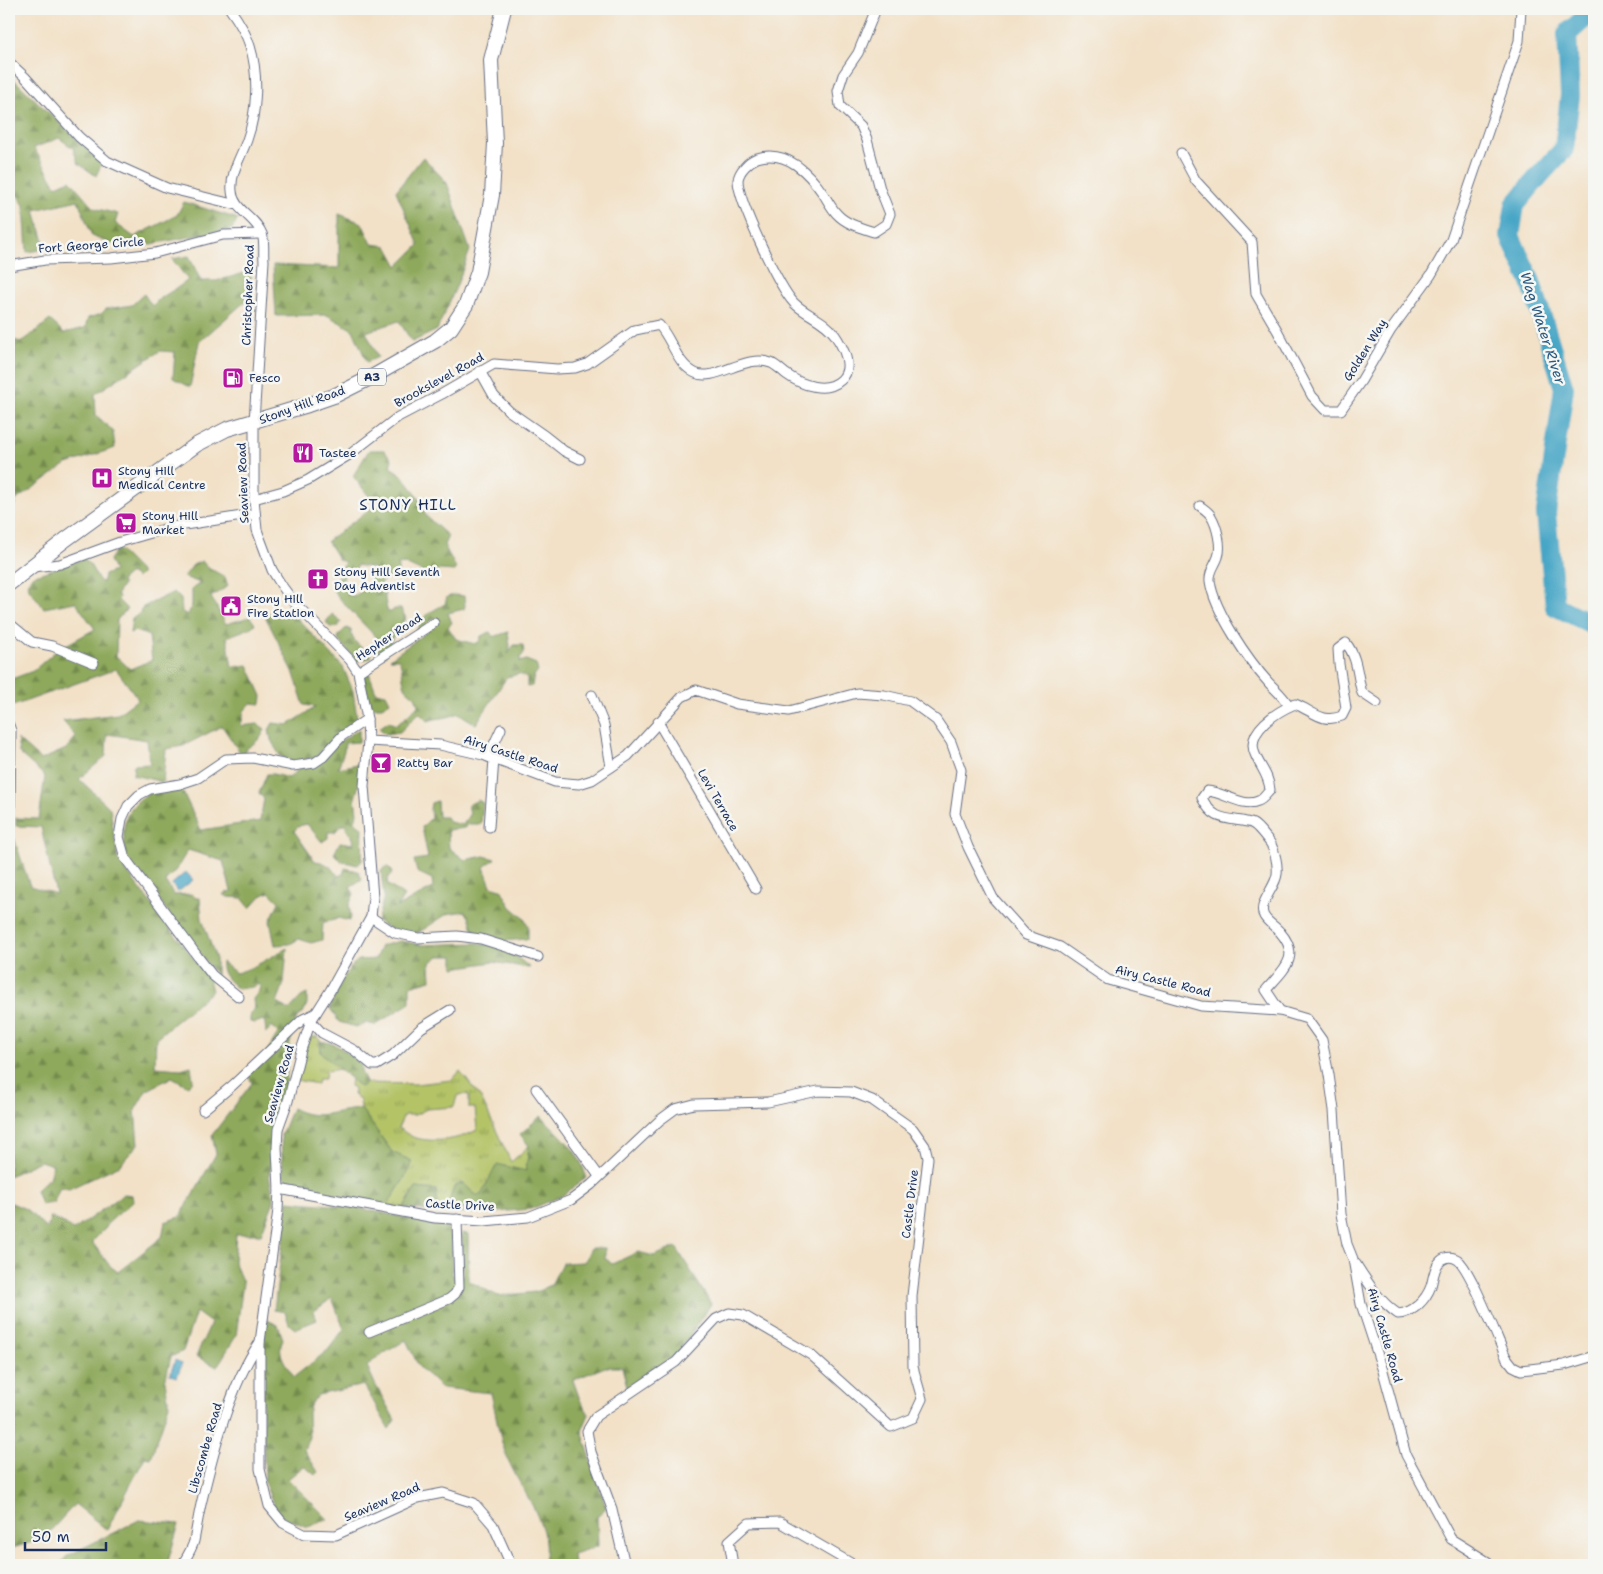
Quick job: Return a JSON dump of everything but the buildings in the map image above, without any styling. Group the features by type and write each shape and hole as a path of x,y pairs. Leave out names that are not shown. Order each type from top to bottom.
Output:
{"main road":[{"name":"Stony Hill Road","path":"10,582 196,445 227,429 334,396 435,341 451,328 466,305 478,272 492,195 495,143 491,60 504,9"}],"street":[{"path":"230,9 250,46 255,75 254,107 247,139 232,178 232,193 237,205"},
{"name":"Brookslevel Road","path":"254,499 283,491 308,480 349,455 398,417 494,364 557,369 575,368 587,364 635,330 659,325 668,335 681,362 696,374 712,375 756,360 772,363 788,376 814,387 832,386 843,378 848,366 844,350 834,333 817,318 794,303 777,280 740,195 738,178 745,166 756,158 776,156 798,164 816,184 837,214 856,226 874,232 886,224 890,214 880,189 867,140 861,126 840,106 838,91 843,76 858,53 876,9"},
{"name":"Golden Way","path":"1181,153 1196,181 1252,242 1256,294 1312,396 1325,410 1341,410 1361,381 1391,330 1431,275 1451,240 1518,40 1521,9"},
{"path":"9,62 25,77 79,138 107,160 167,188 237,205"},
{"name":"Christopher Road","path":"237,205 255,222 262,234 264,261 254,422"},
{"name":"Fort George Circle","path":"9,266 44,260 111,258 156,253 223,235 262,234"},
{"path":"480,371 494,396 509,411 564,451 580,459"},
{"name":"Seaview Road","path":"254,422 255,514 257,530 272,570 293,601 350,660 358,672 367,719 368,741 364,786 374,896 370,916 330,991 311,1021 278,1129 279,1189 260,1342 260,1469 269,1506 283,1523 304,1534 336,1535 418,1498 443,1493 474,1503 494,1525 511,1565"},
{"path":"1200,506 1211,514 1217,532 1220,552 1211,570 1210,581 1216,602 1252,661 1270,684 1283,696 1289,706"},
{"path":"30,567 60,564 120,542 172,527 255,514"},
{"path":"9,623 32,642 52,646 94,663"},
{"name":"Hepher Road","path":"358,672 434,623"},
{"path":"1280,1011 1266,990 1280,974 1290,958 1291,949 1287,940 1264,916 1262,909 1277,875 1276,859 1270,844 1253,824 1214,815 1206,807 1202,798 1207,791 1218,791 1246,803 1259,801 1270,790 1270,780 1254,753 1253,740 1271,716 1295,704 1321,718 1331,720 1342,716 1346,708 1338,664 1338,649 1346,644 1351,650 1356,663 1362,693 1377,703"},
{"name":"Airy Castle Road","path":"368,741 440,745 491,758 555,782 579,784 592,780 628,756 682,697 696,690 737,704 789,711 857,693 884,695 910,701 936,720 951,742 961,770 955,814 965,839 994,898 1026,935 1060,947 1108,980 1201,1006 1280,1011 1307,1019 1322,1040 1334,1110 1341,1214 1347,1244 1353,1260 1361,1304 1383,1371 1406,1455 1451,1539 1488,1562 1489,1565"},
{"path":"592,695 604,725 611,767"},
{"path":"239,997 212,974 198,957 125,858 119,837 122,819 128,806 150,789 180,784 198,778 226,759 253,758 293,766 314,763 323,757 342,736 367,719"},
{"name":"Levi Terrace","path":"658,722 756,890"},
{"path":"9,725 11,731 10,813"},
{"path":"489,827 491,758 501,729"},
{"path":"370,916 395,933 418,938 456,936 481,939 538,957"},
{"path":"311,1021 322,1033 348,1047 372,1065 377,1065 393,1055 421,1028 450,1010"},
{"path":"202,1110 233,1085 303,1019 316,1012"},
{"path":"536,1089 599,1176"},
{"name":"Castle Drive","path":"279,1189 435,1218 484,1221 528,1217 571,1200 592,1185 599,1176 674,1109 694,1104 768,1102 818,1091 850,1092 872,1100 913,1128 925,1146 928,1158 912,1296 913,1367 922,1399 913,1418 891,1427 811,1355 743,1315 728,1312 716,1319 676,1362 596,1416 587,1431 591,1452 612,1509 625,1565"},
{"path":"369,1332 449,1299 455,1294 459,1288 457,1219"},
{"path":"1353,1260 1372,1290 1388,1307 1398,1314 1407,1313 1419,1305 1430,1288 1438,1263 1446,1257 1452,1257 1460,1261 1506,1357 1513,1366 1521,1370 1564,1364 1594,1356"},
{"name":"Libscombe Road","path":"182,1565 193,1542 213,1458 237,1384 251,1355 260,1342"},
{"path":"733,1565 729,1542 749,1523 780,1522 854,1565"}],"green space":[{"path":"9,75 102,163 96,176 78,163 73,148 59,138 34,148 56,186 70,180 94,208 118,214 115,223 134,237 177,215 184,202 238,219 232,229 125,249 92,236 78,200 35,210 46,249 27,252 24,205 15,192 9,193"},
{"path":"423,157 447,183 470,250 437,330 412,342 399,321 366,332 378,357 367,362 353,330 327,315 276,316 273,265 339,268 339,214 362,223 372,244 387,246 398,266 419,245 396,191"},
{"path":"189,256 201,281 216,281 252,271 248,299 199,342 190,387 173,378 175,352 160,351 95,394 96,415 113,431 115,448 67,464 16,500 9,520 9,330 13,340 22,342 50,320 64,333 85,328 88,318 101,314 106,309 132,305 144,294 152,306 188,280 172,259"},
{"path":"369,450 384,450 392,459 390,467 401,474 411,487 419,499 426,516 448,536 444,545 456,568 454,571 440,570 425,573 405,564 398,565 398,573 381,582 388,612 394,609 401,609 406,618 394,634 385,656 379,655 379,641 332,589 345,562 339,560 327,541 376,505 353,476","holes":["357,565 373,568 370,586 351,596 343,584 347,570 356,570"]},
{"path":"119,550 142,573 137,578 130,573 121,581 123,585 117,594 118,600 127,609 117,620 116,656 130,669 152,660 149,636 135,631 130,633 132,619 139,614 143,607 174,592 181,599 182,612 188,615 192,605 192,589 200,583 184,577 193,565 202,561 207,567 225,577 228,586 211,597 226,624 250,617 255,624 250,628 227,637 232,667 248,665 262,696 261,704 251,703 244,711 241,726 258,724 265,729 259,739 244,751 245,754 239,751 222,726 183,746 166,749 163,782 133,775 134,765 150,764 147,740 107,734 106,756 79,779 110,808 118,860 209,979 212,991 156,1038 155,1067 181,1069 191,1066 193,1081 188,1086 172,1077 146,1091 135,1110 138,1144 120,1165 69,1189 60,1187 54,1202 41,1205 36,1190 49,1178 53,1165 40,1161 9,1176 9,823 30,886 56,894 41,827 16,826 16,818 39,819 45,776 19,753 17,739 41,760 66,749 76,737 63,721 118,714 138,699 116,669 13,706 9,698 9,680 33,671 57,650 95,629 75,602 44,608 29,589 28,582 32,576 84,559 102,583 104,575 114,571 109,560 115,551"},
{"path":"454,595 464,596 465,606 464,609 448,613 452,623 448,627 456,639 475,644 480,641 481,636 490,632 493,637 508,632 510,646 508,654 514,645 523,645 524,653 520,658 520,662 526,660 536,664 538,672 534,675 532,686 527,687 527,678 519,674 507,677 476,724 458,713 428,721 419,713 400,732 386,734 379,728 388,722 397,725 418,706 416,698 405,687 399,659 390,659 436,625 439,620 434,618 416,633 427,615 445,604 447,597"},
{"path":"271,613 296,617 343,667 353,691 357,718 314,758 294,762 280,756 271,740 269,730 273,723 288,725 316,707 304,705 293,671 264,614"},
{"path":"332,614 341,621 338,627 331,628 326,622"},
{"path":"346,628 351,630 351,634 357,644 371,652 371,658 357,661 338,640 339,635"},
{"path":"369,673 376,692 386,694 390,702 382,707 373,707 368,698 363,677"},
{"path":"359,729 359,742 345,743 338,768 358,764 359,784 355,798 357,813 355,822 363,828 362,861 357,865 341,861 334,854 340,842 354,844 352,836 346,829 347,825 341,825 335,832 328,832 328,838 322,842 307,824 299,826 294,831 315,861 328,866 338,876 343,874 345,868 358,871 362,879 350,887 354,894 349,905 350,921 338,918 323,923 322,940 311,943 299,939 290,944 275,945 270,921 279,902 269,892 261,896 250,908 242,898 228,897 223,894 231,891 223,861 188,850 176,870 165,881 174,895 191,894 196,898 200,898 202,919 216,959 216,975 127,858 124,829 128,813 140,799 152,791 180,786 201,830 260,821 264,799 259,793 267,774 289,778 301,767"},
{"path":"478,800 483,803 481,824 467,824 465,828 448,830 449,848 465,860 484,856 495,859 484,867 491,886 501,889 511,907 523,917 528,925 528,939 501,941 490,935 474,932 465,911 447,914 415,935 398,934 377,921 384,897 381,871 387,866 393,872 388,878 387,884 404,896 397,907 433,888 432,879 417,872 414,860 428,858 422,827 431,818 431,803 437,801 438,817 446,817 449,822 463,825 470,813 468,805"},
{"path":"400,941 422,945 478,943 491,945 517,957 530,968 493,962 454,968 454,956 439,956 430,963 431,980 410,986 410,1003 375,1025 366,1023 356,1027 339,1022 330,1008 350,968 359,960 375,959 381,946"},
{"path":"287,948 284,983 277,1003 289,1010 301,997 307,994 307,1004 303,1013 297,1017 288,1050 286,1091 275,1127 273,1161 269,1175 274,1201 261,1234 236,1234 234,1262 243,1283 236,1336 217,1367 196,1356 211,1323 196,1312 183,1351 171,1357 165,1381 169,1405 151,1458 145,1457 107,1530 75,1504 43,1539 9,1549 9,1202 26,1209 47,1229 51,1217 74,1230 124,1194 132,1195 133,1201 107,1224 106,1228 92,1242 110,1266 118,1272 162,1237 165,1222 180,1217 216,1154 212,1135 252,1083 247,1073 262,1060 278,1033 272,1026 266,1033 263,1020 255,1023 250,1022 250,1016 254,1008 253,999 259,991 260,984 238,989 224,974 222,962 236,973 256,965"},
{"path":"309,1037 318,1037 321,1053 341,1069 326,1071 325,1079 318,1079 317,1084 296,1080"},
{"path":"320,1041 338,1046 361,1064 361,1072 367,1083 360,1087 321,1053"},
{"path":"460,1071 481,1098 511,1162 529,1146 526,1171 476,1196 462,1183 454,1187 449,1202 438,1212 436,1190 416,1188 403,1208 387,1206 404,1179 392,1152 361,1109 360,1099 353,1095 354,1088 350,1086 351,1079 360,1086 367,1083 415,1084 452,1080","holes":["462,1094 469,1095 469,1108 475,1108 477,1130 455,1138 431,1140 415,1138 398,1128 404,1115 415,1115 427,1109 454,1107 457,1096"]},
{"path":"292,1108 301,1112 318,1115 361,1109 392,1152 412,1161 404,1179 387,1206 293,1186 283,1176 281,1135"},
{"path":"541,1116 562,1136 580,1160 584,1169 586,1178 562,1196 531,1209 486,1213 438,1212 403,1208 416,1188 436,1190 438,1211 449,1202 454,1187 463,1183 476,1195 481,1195 497,1164 526,1171 529,1146 520,1134"},
{"path":"288,1201 353,1207 451,1227 452,1275 463,1278 462,1233 468,1234 469,1281 498,1296 536,1292 551,1285 562,1263 584,1262 591,1248 605,1248 605,1258 612,1264 638,1252 654,1256 676,1247 711,1304 679,1351 663,1367 628,1390 622,1367 605,1367 573,1380 580,1400 589,1414 582,1431 606,1508 597,1516 598,1546 573,1554 574,1565 543,1565 544,1537 540,1523 504,1450 491,1393 442,1388 419,1367 406,1340 367,1366 395,1420 389,1429 364,1385 318,1395 311,1403 308,1413 309,1437 304,1450 318,1472 315,1475 304,1466 288,1479 328,1519 308,1527 278,1515 265,1484 261,1349 265,1319 278,1325 283,1339 281,1354 294,1377 328,1350 344,1329 332,1298 313,1312 317,1320 295,1329 289,1324 285,1312 274,1310"},
{"path":"139,1520 179,1524 167,1565 59,1565 67,1556"}],"water":[{"path":"186,872 193,880 178,892 172,884"},
{"path":"175,1360 182,1363 177,1377 170,1375"}],"waterway":[{"name":"Wag Water River","path":"1592,9 1567,34 1570,95 1564,149 1515,205 1510,236 1531,282 1564,388 1546,513 1555,606 1594,625"}],"place":[{"name":"Fesco","path":"233,378"},
{"name":"Tastee","path":"303,453"},
{"name":"Stony Hill Medical Centre","path":"102,478"},
{"name":"Stony Hill Market","path":"126,523"},
{"name":"Stony Hill Seventh Day Adventist","path":"318,579"},
{"name":"Stony Hill Fire Station","path":"231,606"},
{"name":"Ratty Bar","path":"381,763"}],"district":[{"name":"STONY HILL","path":"408,505"}]}
